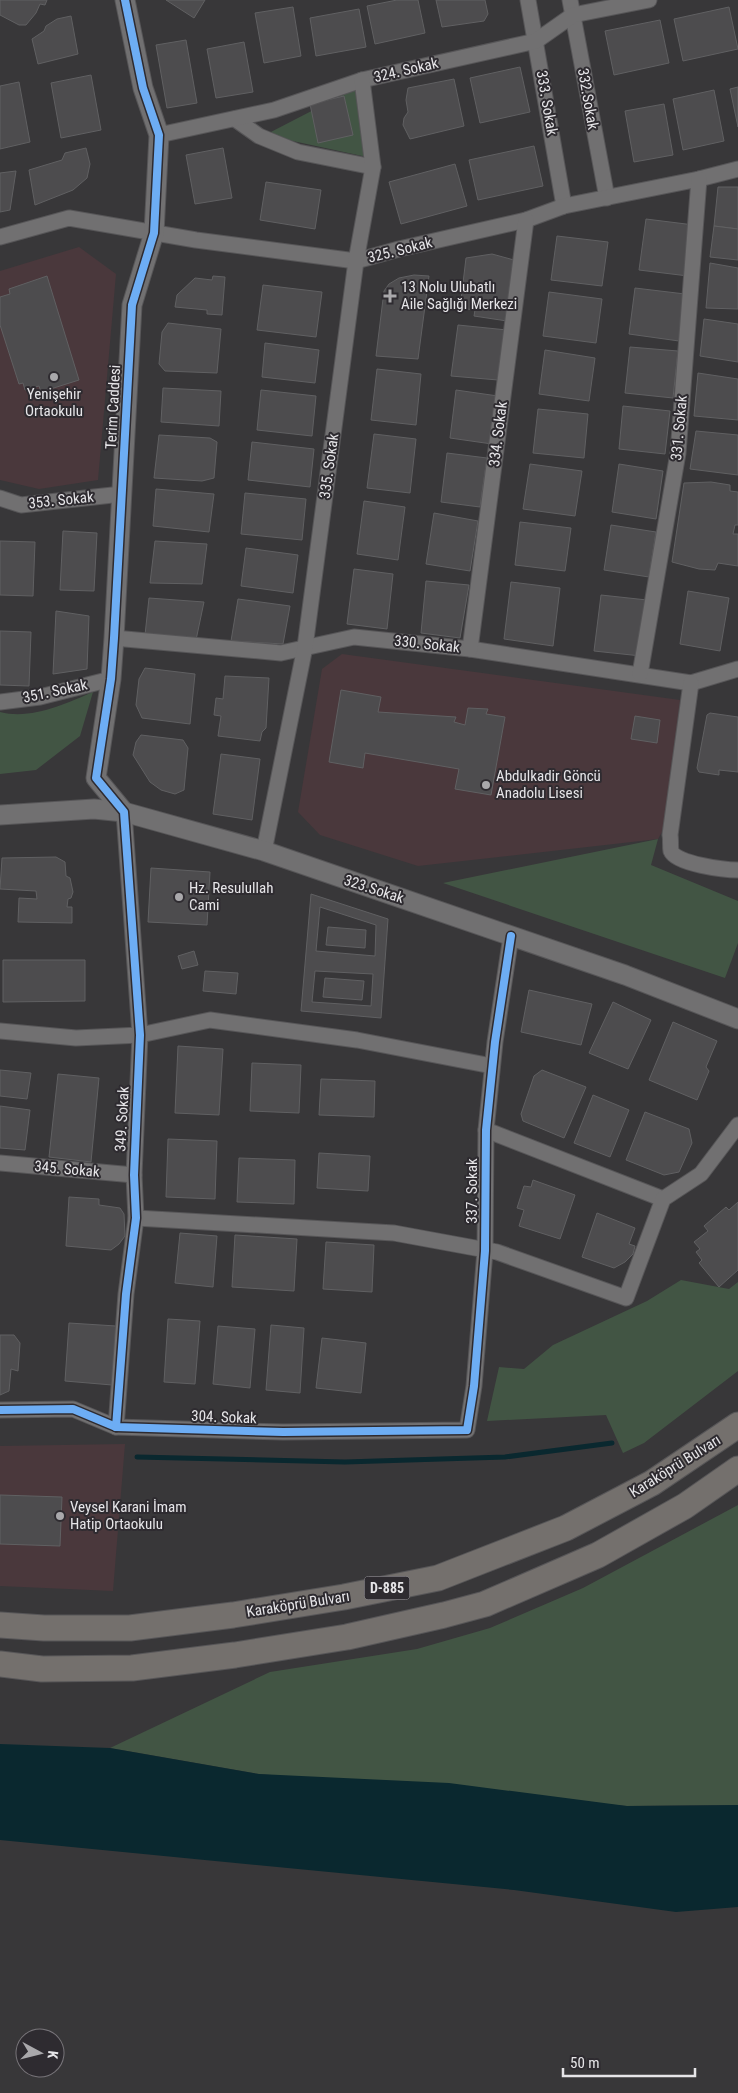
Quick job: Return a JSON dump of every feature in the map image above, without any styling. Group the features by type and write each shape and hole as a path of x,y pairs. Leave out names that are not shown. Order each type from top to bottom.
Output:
{"highway":[{"name":"Karaköprü Bulvarı","path":"0,1625 44,1628 130,1628 233,1615 344,1597 438,1578 574,1524 652,1484 738,1425"},
{"path":"0,1664 42,1669 132,1668 234,1655 338,1638 444,1615 485,1604 598,1555 684,1506 738,1470"}],"street":[{"name":"Terim Caddesi","path":"124,812 96,778 114,638 132,305 154,233 159,135 143,88 125,0"},
{"name":"333. Sokak","path":"528,0 564,206"},
{"name":"332.Sokak","path":"570,0 607,198"},
{"name":"324. Sokak","path":"159,135 274,110 362,80 536,41 573,15 649,0"},
{"name":"335. Sokak","path":"264,851 305,647 356,261 374,166 362,80"},
{"path":"235,119 259,136 298,152 374,166"},
{"name":"325. Sokak","path":"0,237 69,218 154,233 356,261 399,249 526,220 564,206 738,169"},
{"name":"331. Sokak","path":"640,674 678,454 698,179"},
{"name":"334. Sokak","path":"470,649 526,220"},
{"name":"353. Sokak","path":"0,498 21,505 122,494"},
{"name":"330. Sokak","path":"114,638 281,653 354,637 470,649 691,683 738,669"},
{"name":"351. Sokak","path":"0,702 40,697 110,679"},
{"path":"691,683 670,835 671,850 674,855 685,861 738,870"},
{"name":"323.Sokak","path":"0,815 94,809 124,812 264,851 624,975 738,1019"},
{"name":"349. Sokak","path":"116,1427 126,1294 136,1218 134,1175 140,1035 124,812"},
{"name":"337. Sokak","path":"452,1430 467,1430 474,1386 485,1250 486,1130 492,1066 511,936"},
{"path":"0,1031 76,1038 140,1035 210,1020 357,1040 492,1066"},
{"path":"136,1218 394,1233 485,1250 526,1261 626,1298 663,1199 701,1174 738,1125"},
{"path":"486,1130 663,1199"},
{"name":"345. Sokak","path":"0,1163 134,1175"},
{"name":"304. Sokak","path":"0,1410 73,1409 116,1427 283,1432 452,1430"}],"shaded area":[{"name":"Yenişehir Ortaokulu","path":"79,247 116,274 98,480 39,489 0,480 0,271"},
{"name":"Abdulkadir Göncü Anadolu Lisesi","path":"342,654 680,700 666,825 658,839 418,866 320,835 298,812 322,669"},
{"name":"Veysel Karani İmam Hatip Ortaokulu","path":"125,1444 113,1591 0,1586 0,1446"}],"green space":[{"path":"358,87 367,157 265,135"},
{"path":"93,692 80,736 36,770 0,774 0,712 24,714 48,710"},
{"path":"658,839 651,865 738,901 738,943 725,978 443,883"},
{"path":"681,1280 729,1289 738,1282 738,1371 644,1443 623,1453 606,1415 487,1421 499,1367 524,1369 553,1345 647,1301"},
{"path":"738,1505 738,1805 627,1806 259,1774 110,1748 270,1672 417,1649 490,1628 583,1588"}],"water":[{"path":"0,1744 110,1748 259,1774 449,1783 627,1806 738,1805 738,1907 676,1912 514,1890 0,1840"}],"building":[{"path":"0,0 47,0 45,5 40,4 36,13 26,25 19,25 0,15"},
{"path":"166,0 205,0 194,18"},
{"path":"397,0 418,0 425,33 375,44 367,6"},
{"path":"436,0 485,0 488,14 484,21 442,27"},
{"path":"293,7 301,56 264,63 255,13"},
{"path":"729,7 738,49 683,61 674,19"},
{"path":"359,9 366,47 316,56 310,18"},
{"path":"71,16 78,54 38,64 32,39 57,19"},
{"path":"660,20 669,63 614,75 605,31"},
{"path":"186,40 197,103 167,108 156,45"},
{"path":"244,42 253,92 216,98 207,49"},
{"path":"520,67 530,112 480,123 470,78"},
{"path":"91,75 101,130 61,138 51,83"},
{"path":"454,79 464,126 410,139 403,125 404,118 408,112 406,100 408,88"},
{"path":"19,82 30,142 0,149 0,86"},
{"path":"738,87 738,127 730,89"},
{"path":"714,90 724,141 683,150 673,99"},
{"path":"344,96 353,135 318,143 310,104"},
{"path":"664,104 673,155 634,162 625,111"},
{"path":"534,146 543,186 478,200 469,160"},
{"path":"86,148 90,164 87,178 73,190 35,205 29,170 62,160 65,153"},
{"path":"223,148 232,198 195,204 186,155"},
{"path":"455,164 467,206 401,224 389,182"},
{"path":"16,171 10,210 0,212 0,173"},
{"path":"266,182 321,190 315,229 260,220"},
{"path":"718,187 738,187 738,229 714,226"},
{"path":"646,219 694,225 688,276 639,270"},
{"path":"714,226 738,229 738,260 710,257"},
{"path":"557,236 608,242 602,286 551,280"},
{"path":"492,254 514,260 507,321 474,316 475,310 460,308 466,258"},
{"path":"710,263 738,268 738,309 706,308"},
{"path":"414,275 429,276 418,359 376,356 384,291 389,284 399,278"},
{"path":"47,276 79,380 41,392 39,386 25,390 23,383 19,384 0,325 0,297 10,294 9,289"},
{"path":"213,276 225,277 222,315 207,314 207,310 175,307 177,295 195,278 212,280"},
{"path":"263,285 322,292 316,337 257,330"},
{"path":"635,288 685,294 679,341 629,334"},
{"path":"549,292 602,299 596,343 543,336"},
{"path":"704,319 738,324 738,362 700,356"},
{"path":"168,323 221,329 217,373 165,371 159,364 162,332"},
{"path":"458,325 507,330 498,380 451,376"},
{"path":"265,343 319,350 315,383 262,377"},
{"path":"630,347 678,351 673,398 625,393"},
{"path":"545,350 595,358 589,401 539,394"},
{"path":"377,369 421,374 416,425 371,420"},
{"path":"698,373 738,379 738,420 694,416"},
{"path":"163,388 221,391 219,426 161,422"},
{"path":"261,390 316,396 312,436 257,430"},
{"path":"456,390 498,396 492,444 450,438"},
{"path":"623,406 670,411 665,454 619,449"},
{"path":"538,409 588,414 584,458 533,453"},
{"path":"696,431 738,435 738,475 690,469"},
{"path":"374,434 416,439 410,493 367,488"},
{"path":"159,435 210,438 217,442 214,478 202,481 154,478"},
{"path":"252,442 314,449 310,487 248,480"},
{"path":"447,453 487,458 480,507 441,502"},
{"path":"530,464 582,471 575,516 523,509"},
{"path":"619,464 663,471 656,519 612,512"},
{"path":"711,482 730,485 730,491 738,492 738,525 735,525 733,534 738,534 738,566 718,563 715,570 699,569 672,562 684,483"},
{"path":"156,489 214,494 209,532 153,526"},
{"path":"245,493 306,499 302,540 241,534"},
{"path":"364,501 405,507 398,560 357,554"},
{"path":"434,513 478,521 470,571 426,564"},
{"path":"520,522 571,528 565,571 515,565"},
{"path":"611,525 656,532 649,577 604,570"},
{"path":"63,531 97,533 94,591 60,590"},
{"path":"0,541 35,542 33,596 0,595"},
{"path":"155,541 207,544 202,584 150,583"},
{"path":"246,548 298,555 293,593 241,586"},
{"path":"354,569 393,574 387,629 347,624"},
{"path":"426,581 469,585 460,638 421,633"},
{"path":"511,582 560,588 553,646 504,639"},
{"path":"688,591 729,598 720,651 680,644"},
{"path":"601,595 647,600 641,656 594,651"},
{"path":"149,598 204,602 196,640 145,635"},
{"path":"238,599 290,606 283,644 231,641"},
{"path":"56,611 89,616 87,669 53,674"},
{"path":"0,631 31,632 29,686 0,685"},
{"path":"145,668 195,674 190,724 142,718 136,705 139,679"},
{"path":"225,676 269,678 266,728 262,732 260,741 218,736 221,716 214,715 216,698 223,699"},
{"path":"341,690 381,697 378,712 456,717 454,722 465,725 468,708 488,709 486,714 505,717 491,795 455,789 459,769 365,753 363,768 329,762"},
{"path":"710,713 738,717 738,772 719,770 719,775 699,772 697,768 707,715"},
{"path":"635,716 660,720 657,743 631,739"},
{"path":"141,735 183,740 188,748 184,790 175,794 161,790 150,782 133,755 136,742"},
{"path":"221,754 260,759 252,820 213,814"},
{"path":"56,857 65,862 66,876 70,878 73,892 71,898 68,899 67,907 72,907 72,923 18,922 19,898 37,899 36,891 0,889 2,858"},
{"name":"Hz. Resulullah Cami","path":"151,868 210,872 207,925 148,922"},
{"path":"311,894 388,919 381,1018 301,1011","holes":["320,907 376,925 375,956 316,951","315,971 373,974 371,1006 312,1002"]},
{"path":"328,927 366,930 365,948 326,945"},
{"path":"194,951 198,965 182,969 178,956"},
{"path":"3,960 85,960 85,1001 3,1002"},
{"path":"205,971 238,973 236,994 203,991"},
{"path":"325,978 364,981 362,1000 323,997"},
{"path":"529,990 592,1004 581,1045 521,1032"},
{"path":"613,1002 651,1020 628,1069 589,1053"},
{"path":"673,1022 717,1041 706,1067 709,1071 697,1100 649,1080"},
{"path":"178,1046 223,1049 219,1115 175,1113"},
{"path":"252,1063 301,1065 299,1113 250,1111"},
{"path":"0,1070 31,1073 27,1099 0,1096"},
{"path":"542,1070 586,1087 564,1138 523,1121 521,1114 534,1076"},
{"path":"58,1074 99,1078 91,1162 49,1157"},
{"path":"321,1079 375,1081 374,1117 319,1115"},
{"path":"593,1095 629,1110 610,1157 574,1143"},
{"path":"0,1106 30,1110 25,1150 0,1148"},
{"path":"645,1112 689,1129 692,1143 679,1172 664,1175 626,1160"},
{"path":"168,1139 217,1141 215,1199 166,1197"},
{"path":"319,1153 370,1156 368,1191 317,1188"},
{"path":"239,1158 295,1160 294,1204 237,1202"},
{"path":"533,1180 575,1195 560,1239 519,1226 524,1210 517,1208 524,1186 531,1187"},
{"path":"69,1197 99,1199 99,1205 120,1208 124,1214 125,1236 119,1244 111,1250 66,1246"},
{"path":"738,1202 738,1270 719,1287 699,1263 702,1260 696,1252 700,1249 694,1242 708,1231 704,1226 726,1207 729,1210"},
{"path":"597,1213 635,1228 629,1244 635,1246 633,1254 625,1262 614,1268 582,1257"},
{"path":"180,1233 217,1236 213,1287 175,1283"},
{"path":"235,1235 297,1239 294,1291 232,1287"},
{"path":"326,1242 374,1245 372,1292 323,1289"},
{"path":"168,1319 200,1321 195,1384 164,1382"},
{"path":"69,1323 116,1326 112,1385 65,1381"},
{"path":"271,1325 304,1328 300,1393 266,1390"},
{"path":"218,1326 255,1329 250,1388 213,1384"},
{"path":"0,1335 14,1335 20,1343 18,1371 11,1369 9,1391 0,1395"},
{"path":"322,1338 366,1343 361,1393 316,1388"},
{"path":"0,1495 62,1497 60,1546 0,1544"}],"waterway":[{"path":"137,1457 345,1462 505,1457 612,1443"}],"cycle path":[{"path":"116,1427 126,1294 136,1218 134,1175 140,1035 124,812 96,778 111,679 132,305 154,233 159,135 143,88 125,0"},
{"path":"0,1410 73,1409 116,1427 283,1432 467,1430 474,1386 485,1251 486,1130 495,1042 511,936"}],"place":[{"name":"13 Nolu Ulubatlı Aile Sağlığı Merkezi","path":"390,296"},
{"name":"Yenişehir Ortaokulu","path":"54,377"},
{"name":"Abdulkadir Göncü Anadolu Lisesi","path":"486,785"},
{"name":"Hz. Resulullah Cami","path":"179,897"},
{"name":"Veysel Karani İmam Hatip Ortaokulu","path":"60,1516"}]}
